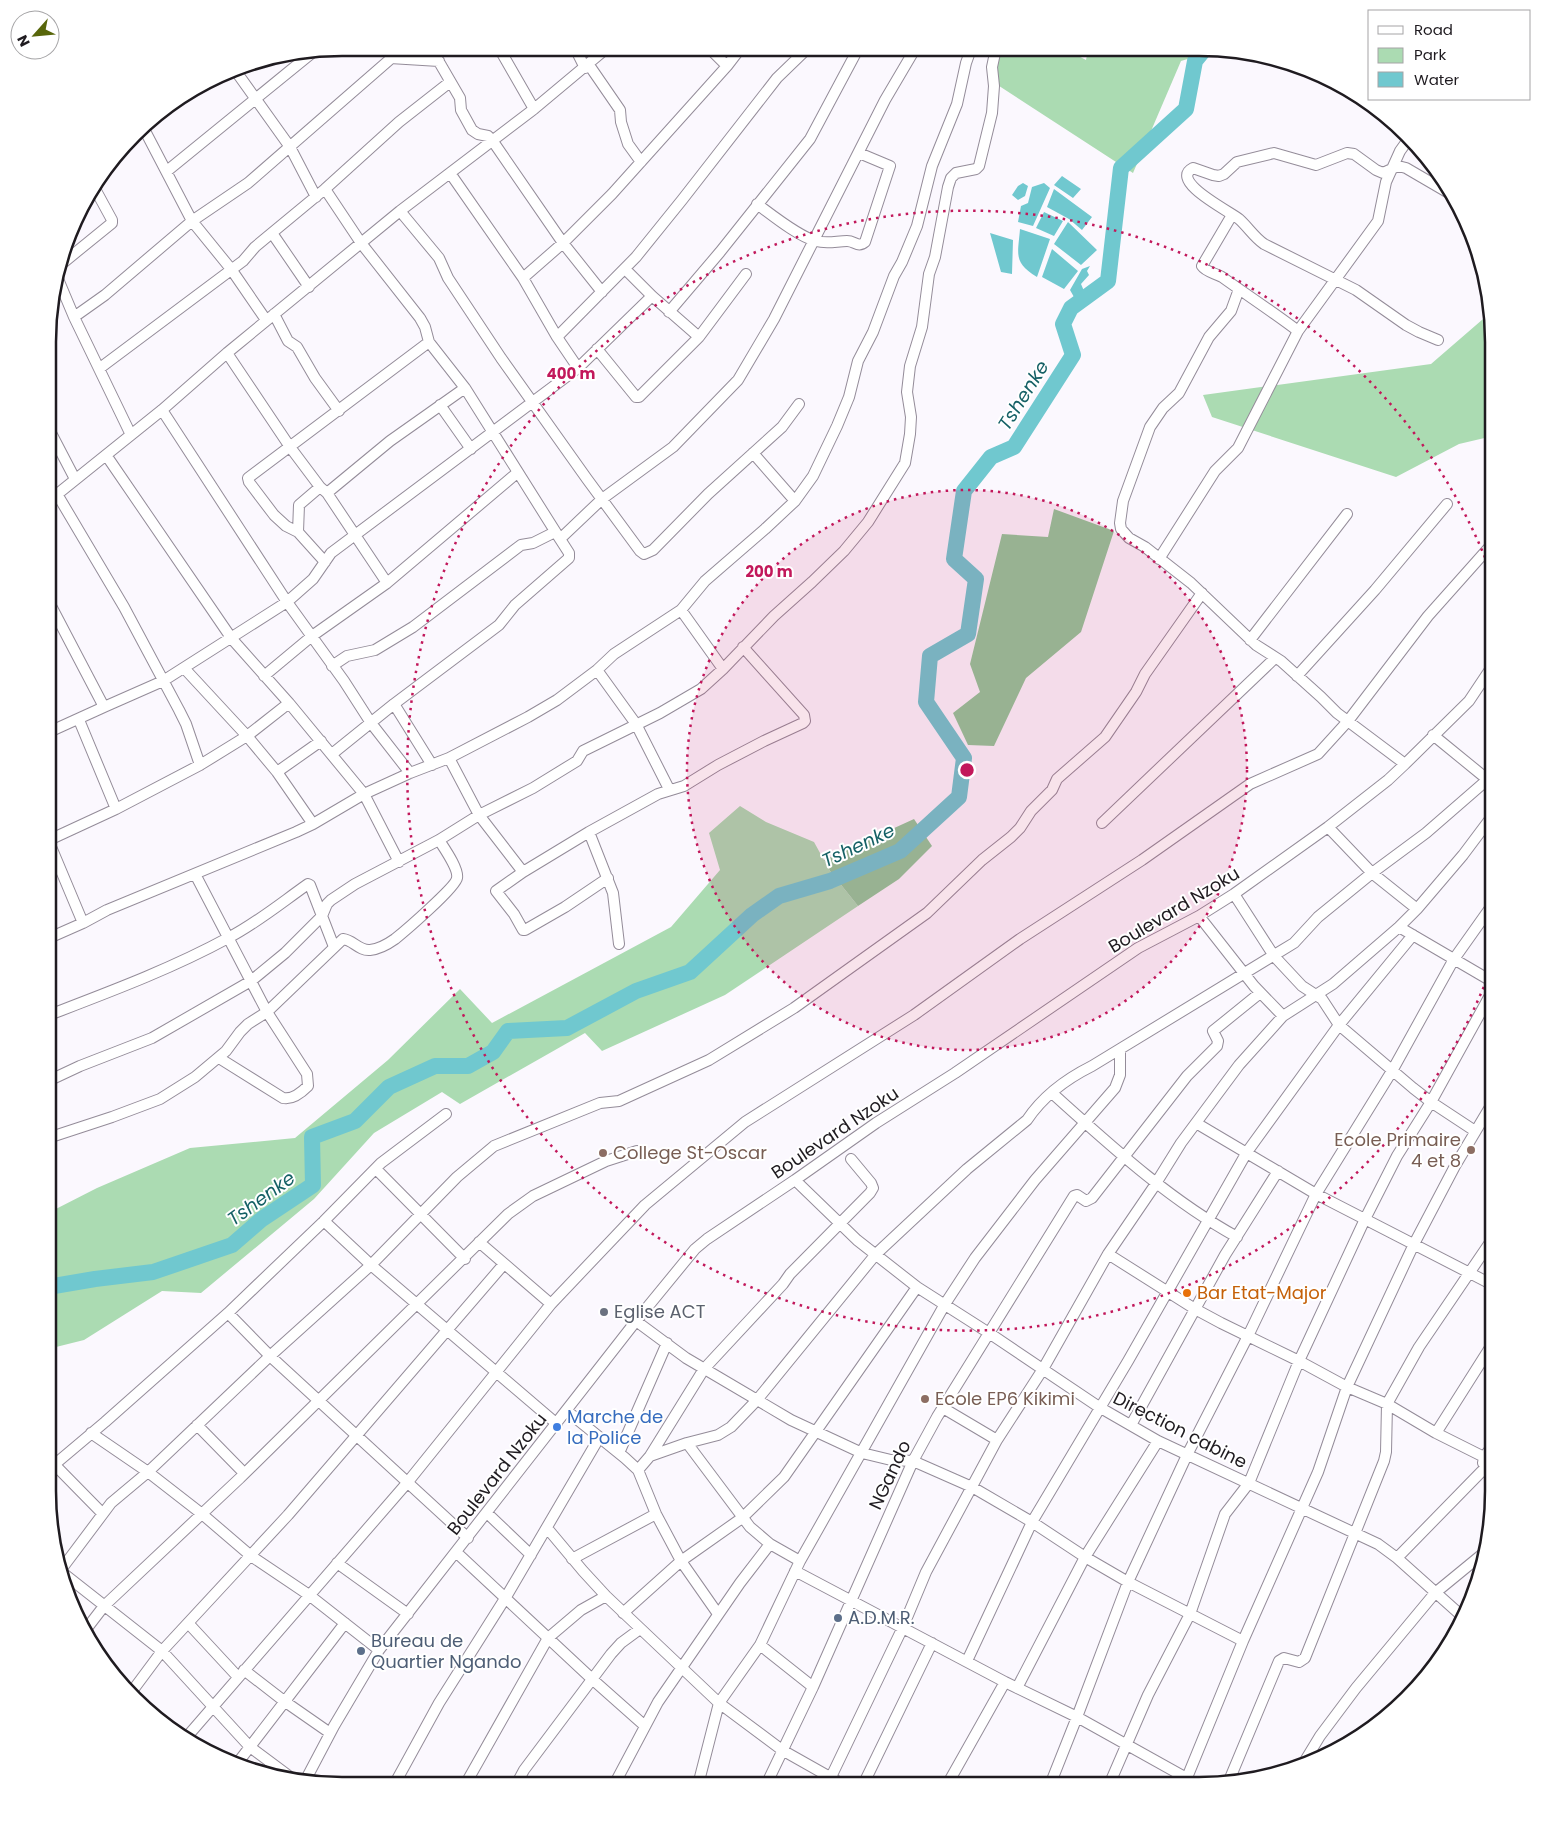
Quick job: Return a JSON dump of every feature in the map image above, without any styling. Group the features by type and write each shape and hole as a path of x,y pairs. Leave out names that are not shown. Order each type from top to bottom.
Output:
{"street":[{"path":"74,317 105,295 192,221 248,183 393,56"},
{"path":"436,56 460,98 460,110 472,130 478,134 488,136 492,140 563,243 602,292"},
{"path":"504,56 534,109"},
{"path":"580,56 620,110 621,122 628,144 641,162"},
{"path":"56,495 162,410 270,317 400,211 534,109 598,56"},
{"path":"718,56 727,66"},
{"path":"523,278 563,243 612,194 735,56"},
{"path":"557,337 625,269 688,193 776,78 800,56"},
{"path":"669,312 810,139 854,56"},
{"path":"332,666 347,656 369,652 413,627 521,545 557,536 602,499 673,447 738,380 774,320 886,100 911,56"},
{"path":"56,935 107,910 244,855 313,824 364,794 410,772 449,758 528,717 557,700 598,670 614,654 681,610 705,581 795,500 813,476 837,426 849,397 858,361 877,322 894,276 917,226 930,172 957,104 968,56"},
{"path":"56,1077 152,1038 250,981 285,953 322,916 330,900 355,884 400,862 479,816 533,788 576,761 584,751 690,696 723,669 743,647 853,541 868,522 905,463 911,417 907,392 910,366 922,326 929,274 935,257 943,208 951,178 956,173 976,169 979,166 992,112 994,86 992,67 994,56"},
{"path":"390,58 439,62"},
{"path":"167,171 304,59"},
{"path":"239,76 290,147 316,197"},
{"path":"100,368 242,261 272,233 326,189 399,122 450,82"},
{"path":"147,134 192,221 288,341 297,347 315,378 339,411"},
{"path":"1159,559 1215,471 1238,448 1298,331 1378,221 1386,182 1392,167 1405,145"},
{"path":"757,204 796,231 815,241 847,241 859,245 865,242 890,166 859,153"},
{"path":"1438,340 1418,332 1366,295 1256,239 1238,219 1207,199 1188,181 1187,177 1190,169 1193,168 1213,176 1219,176 1237,162 1274,153 1316,165 1347,153 1354,154 1383,173 1392,167 1406,168 1440,188"},
{"path":"450,173 523,278 557,337 578,368"},
{"path":"326,189 362,243 420,318 430,342 465,388 569,553 569,558 515,605 499,625 394,704 332,754"},
{"path":"69,258 112,223 98,194"},
{"path":"400,211 439,258 448,278 532,401 644,554 653,550 708,494 782,427 798,404"},
{"path":"1232,215 1202,266 1204,269 1218,274 1239,288 1298,331"},
{"path":"272,233 308,286"},
{"path":"238,278 242,261"},
{"path":"625,269 699,338"},
{"path":"597,350 636,397 639,397 699,338 746,274"},
{"path":"62,288 131,434"},
{"path":"1239,288 1231,311 1209,337 1179,393 1162,408 1150,427 1123,502 1121,530 1202,593 1263,651 1275,658 1348,721 1405,764"},
{"path":"56,729 164,681 287,602 313,579 332,552 578,368 622,323 652,296"},
{"path":"325,562 298,532 286,526 274,515 248,480 249,477 430,342"},
{"path":"227,353 290,447 324,490 387,583"},
{"path":"298,532 299,505 324,490 465,388"},
{"path":"440,405 471,449"},
{"path":"162,410 287,602 348,686 371,723 410,772"},
{"path":"56,443 75,479"},
{"path":"753,453 795,500"},
{"path":"106,455 232,639 290,703 364,794 400,862"},
{"path":"264,676 312,636 387,583 518,473"},
{"path":"56,502 124,607 186,724 200,765"},
{"path":"1297,676 1375,590 1447,504"},
{"path":"1250,640 1347,514"},
{"path":"190,1733 407,1483 551,1304 645,1204 717,1143 745,1122 914,1015 1020,939 1142,860 1250,784 1318,754 1348,721 1428,616 1485,552"},
{"path":"65,1562 111,1503 148,1472 270,1356 371,1265 457,1177 496,1145 600,1103 619,1101 709,1060 794,1008 924,916 982,860 1016,832 1031,810 1052,790 1057,779 1105,737 1136,692 1145,674 1202,593"},
{"path":"681,610 723,669"},
{"path":"56,615 104,707"},
{"path":"608,878 565,907 525,930 523,930 514,914 496,891 523,872 658,794 684,786 718,765 803,723 805,721 804,715 743,647"},
{"path":"1102,823 1275,658"},
{"path":"184,668 247,736 277,772 313,824"},
{"path":"598,670 636,724 670,790"},
{"name":"Boulevard Nzoku","path":"309,1774 379,1650 695,1249 876,1123 956,1072 1138,948 1199,916 1234,894 1328,827 1405,764 1469,701 1485,677"},
{"path":"56,838 116,810 200,765 247,736 290,703"},
{"path":"394,704 432,765"},
{"path":"79,720 116,810"},
{"path":"1433,735 1485,778"},
{"path":"277,772 321,740"},
{"path":"449,758 479,816 523,872"},
{"path":"650,1456 724,1433 757,1400 876,1254 967,1169 1027,1120 1033,1111 1067,1078 1120,1049 1178,1012 1274,956 1294,942 1318,917 1372,873 1485,786"},
{"path":"546,1528 606,1596 719,1703 782,1750 831,1777 903,1627 926,1572 972,1487 998,1440 1043,1369 1108,1254 1156,1184 1181,1143 1239,1065 1283,1016 1317,995 1344,975 1364,955 1399,927 1463,855 1485,826"},
{"path":"1328,827 1372,873 1417,909"},
{"path":"590,832 608,878 615,906 619,944"},
{"path":"56,1135 112,1117 160,1098 195,1077 230,1047 240,1032 267,1012 343,939 369,950 379,948 396,938 452,886 457,878 456,872 439,840"},
{"path":"56,858 83,923"},
{"path":"195,874 267,1012 307,1074 308,1086 288,1100 218,1058"},
{"path":"56,1012 136,980 228,938 263,918 309,884 334,947"},
{"path":"1234,894 1274,956 1302,986 1325,1002 1339,1025 1431,1102 1475,1131"},
{"path":"1053,1777 1128,1582 1186,1455 1248,1336 1316,1194 1392,1071 1454,959 1485,915"},
{"path":"1199,916 1244,974 1283,1016"},
{"path":"1399,927 1485,977"},
{"path":"967,1662 1032,1522 1168,1292 1247,1152 1339,1025 1413,935"},
{"path":"1124,1156 1187,1076 1217,1046 1218,1041 1213,1031 1260,993"},
{"path":"1112,1777 1126,1744 1190,1614 1225,1514 1249,1483 1300,1360 1365,1219 1397,1156 1431,1102 1485,1004"},
{"path":"700,1777 719,1703 760,1645 800,1561 945,1304 981,1250 1035,1180 1118,1084 1120,1049"},
{"path":"1052,1092 1156,1184 1208,1221 1236,1237"},
{"path":"56,1459 91,1433 228,1312 390,1156 446,1114"},
{"path":"1188,1777 1242,1641 1318,1472 1347,1387 1414,1244 1455,1166 1485,1115"},
{"path":"1196,1123 1316,1194 1485,1281"},
{"path":"90,1624 104,1606 202,1514 508,1214 533,1196 606,1161 637,1151"},
{"name":"NGando","path":"770,1777 814,1687 913,1461 943,1408 1075,1196 1086,1201 1092,1198 1124,1156"},
{"path":"638,1470 650,1456 704,1369 783,1284 790,1274 873,1188 851,1159"},
{"path":"376,1169 464,1259"},
{"path":"1131,1425 1236,1237 1278,1171"},
{"name":"Direction cabine","path":"795,1180 857,1240 917,1287 989,1333 1099,1408 1186,1455 1356,1532 1378,1544 1397,1558 1458,1611"},
{"path":"324,1221 371,1265 557,1424"},
{"path":"479,1242 551,1304"},
{"path":"1232,1774 1279,1661 1284,1658 1299,1662 1305,1658 1384,1461 1387,1404 1414,1354 1485,1249"},
{"path":"1108,1254 1195,1309 1300,1360 1347,1387 1387,1404 1436,1433 1485,1458"},
{"path":"135,1687 162,1651 251,1556 504,1264"},
{"path":"623,1613 681,1561 742,1518 784,1477 917,1287"},
{"path":"228,1312 270,1356 468,1538"},
{"path":"636,1322 704,1369 815,1432 862,1453 891,1460 913,1461 972,1487 1128,1582 1242,1641"},
{"path":"619,1453 667,1344"},
{"path":"1436,1433 1485,1356"},
{"path":"943,1408 998,1440"},
{"path":"567,1411 638,1470 656,1514 681,1561 718,1614"},
{"path":"197,1425 244,1473"},
{"path":"91,1433 148,1472 202,1514 251,1556 309,1595 379,1650"},
{"path":"398,1777 439,1703 531,1555 599,1438"},
{"path":"1017,1688 1085,1557 1158,1441"},
{"path":"687,1443 750,1527 770,1544 800,1561"},
{"path":"1397,1558 1482,1471 1485,1466"},
{"path":"56,1470 102,1513"},
{"path":"487,1513 531,1555"},
{"path":"572,1559 656,1514"},
{"path":"618,1777 658,1702 718,1614 770,1544"},
{"path":"456,1552 645,1726"},
{"path":"1309,1755 1320,1736 1356,1688 1435,1592 1476,1559"},
{"path":"337,1563 408,1614"},
{"path":"795,1571 1004,1682 1077,1717 1126,1744 1178,1777"},
{"path":"70,1579 162,1651 250,1747 281,1770"},
{"path":"470,1777 548,1638 581,1610 606,1596"},
{"path":"188,1623 241,1674 284,1701 330,1734"},
{"path":"241,1758 345,1624"},
{"path":"520,1777 592,1679 621,1643 640,1629"},
{"path":"867,1777 932,1643"},
{"path":"760,1645 814,1687"},
{"path":"951,1777 1004,1682"}],"green space":[{"path":"999,56 1078,56 1086,60 1087,56 1197,56 1181,61 1133,173 990,80"},
{"path":"1484,319 1485,438 1459,444 1396,477 1212,417 1203,395 1431,364"},
{"path":"1054,509 1114,531 1081,632 1026,678 994,746 968,745 953,713 980,692 970,664 1002,534 1048,537"},
{"path":"740,806 766,822 814,842 830,871 858,906 725,995 602,1051 585,1033 460,1104 442,1092 374,1133 314,1199 201,1293 162,1291 84,1340 56,1347 56,1209 97,1188 190,1148 295,1138 388,1060 460,989 492,1023 671,927 720,870 709,833"},
{"path":"914,819 932,846 899,879 858,906 830,871 824,860"}],"water":[{"path":"1062,176 1081,189 1073,198 1054,185"},
{"path":"1023,183 1028,186 1025,196 1018,200 1012,195 1018,186"},
{"path":"1044,183 1050,188 1033,226 1018,222 1021,206 1028,203 1032,187"},
{"path":"1054,189 1092,217 1082,230 1069,219 1047,207"},
{"path":"1044,212 1063,221 1054,236 1036,228"},
{"path":"1068,222 1097,250 1081,265 1054,244"},
{"path":"1020,229 1050,239 1037,277 1024,267 1019,257"},
{"path":"990,233 1013,240 1012,274 1001,272"},
{"path":"1052,249 1078,271 1064,289 1042,277"},
{"path":"1090,266 1087,271 1089,275 1081,284 1084,291 1074,297 1070,290 1082,269"}],"waterway":[{"name":"Tshenke","path":"56,1286 153,1272 232,1245 262,1219 313,1185 312,1137 355,1121 389,1087 435,1066 468,1066 493,1052 508,1031 567,1028 636,991 690,972 752,915 779,896 830,881 900,851 959,797 964,758 926,702 930,656 968,634 976,579 954,559 964,491 991,457 1014,447 1073,355 1063,324 1071,308 1108,281 1121,168 1186,109 1195,61 1199,56"}],"place":[{"name":"Ecole Primaire 4 et 8","path":"1471,1150"},
{"name":"College St-Oscar","path":"603,1153"},
{"name":"Bar Etat-Major","path":"1187,1293"},
{"name":"Eglise ACT","path":"604,1312"},
{"name":"Ecole EP6 Kikimi","path":"925,1399"},
{"name":"Marche de la Police","path":"557,1427"},
{"name":"A.D.M.R.","path":"838,1618"},
{"name":"Bureau de Quartier Ngando","path":"361,1651"}]}
